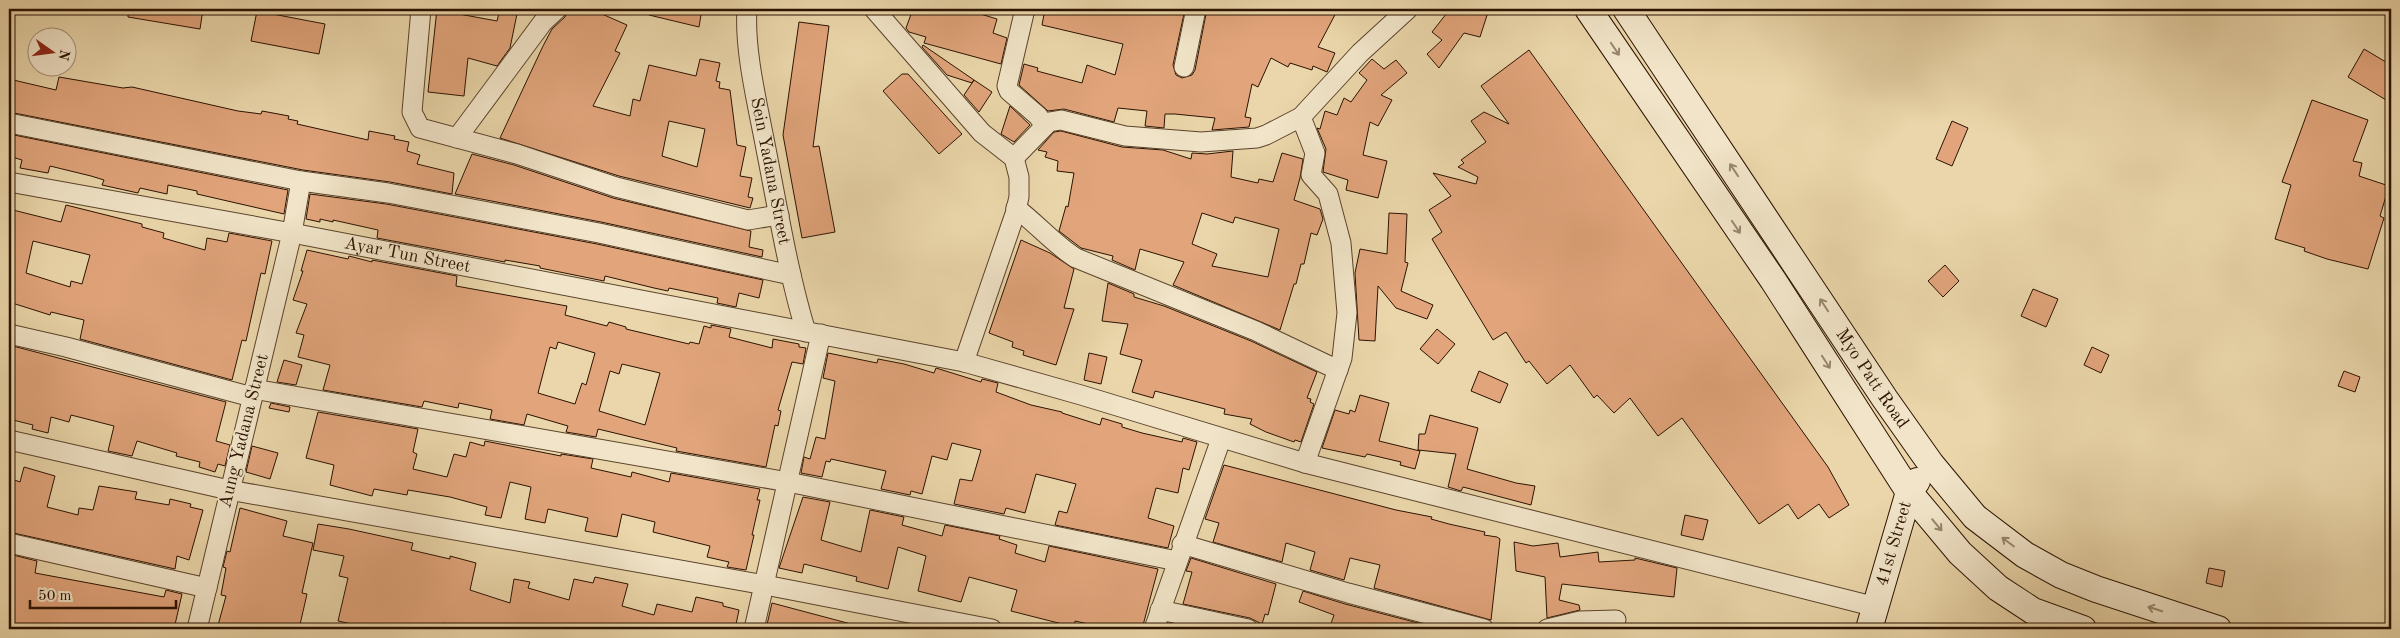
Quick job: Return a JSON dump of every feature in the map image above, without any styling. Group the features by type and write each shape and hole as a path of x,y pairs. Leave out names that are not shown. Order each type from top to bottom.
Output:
{"main road":[{"path":"1593,16 1624,9"},
{"name":"Myo Patt Road","path":"1624,9 1798,265 1885,399 1931,464 1975,517 2025,555 2062,575 2096,589 2218,629"},
{"name":"Myo Patt Road","path":"1593,16 1773,280 1908,492 1960,553 1998,588 2033,611 2083,629"},
{"path":"1773,280 1798,265"},
{"name":"41st Street","path":"1873,618 1908,492 1931,464"}],"street":[{"path":"421,9 412,112 420,128 517,154 616,187 748,220 779,215"},
{"path":"457,138 543,22 557,9"},
{"name":"Sein Yadana Street","path":"747,9 746,26 759,114 791,275 814,333 788,482 754,629"},
{"path":"1025,9 1007,86 1009,91 1038,116 1045,126"},
{"path":"1184,66 1196,9"},
{"path":"1014,158 1049,122 1062,120 1125,136 1202,142 1257,138 1301,117 1360,53 1408,9"},
{"path":"879,11 982,133 1014,158 1019,177 1019,197 1016,208 964,362"},
{"path":"1301,117 1315,153 1311,175 1328,194 1341,243 1347,313 1342,358 1305,463"},
{"path":"9,123 301,182 388,194 599,233 791,275"},
{"name":"Ayar Tun Street","path":"9,182 292,233 964,362 1081,394 1305,463 1873,618"},
{"name":"Aung Yadana Street","path":"197,629 292,233 301,182"},
{"path":"1016,208 1041,227 1063,250 1076,258 1256,331 1338,370"},
{"path":"9,334 253,393 788,482 1179,552 1339,590 1484,629"},
{"path":"1154,629 1179,552 1221,438"},
{"path":"9,440 229,490 765,585 992,629"},
{"path":"9,543 207,588"},
{"path":"1160,610 1248,629"},
{"path":"1547,629 1580,621 1616,620"}],"building":[{"path":"128,9 203,9 200,29 128,17"},
{"path":"437,9 460,9 459,14 497,21 500,9 518,9 510,48 497,66 468,58 464,96 428,92"},
{"path":"568,9 605,9 602,14 627,25 615,51 620,53 593,106 630,116 633,99 640,101 649,65 696,76 700,59 720,63 716,81 720,82 719,88 730,90 737,145 746,147 740,176 752,178 748,197 753,198 750,208 619,176 500,138 552,29 565,17","holes":["669,121 705,129 697,167 662,156"]},
{"path":"649,9 702,9 699,27 649,15"},
{"path":"913,9 946,9 963,14 964,9 997,19 993,33 1007,38 1001,64 924,43 926,37 909,32 906,28"},
{"path":"1045,9 1185,9 1173,65 1176,75 1182,78 1192,75 1195,70 1207,9 1338,9 1318,47 1335,53 1327,72 1313,66 1312,70 1290,63 1288,67 1271,58 1258,87 1252,84 1245,117 1251,118 1249,127 1212,130 1215,118 1175,114 1165,114 1164,128 1145,126 1147,111 1118,108 1114,122 1064,109 1048,111 1019,85 1024,64 1038,68 1037,71 1082,83 1087,65 1115,75 1123,44 1042,25"},
{"path":"1450,9 1489,9 1480,37 1464,33 1439,68 1427,54 1442,40 1432,32"},
{"path":"257,11 325,24 319,54 251,41"},
{"path":"799,22 829,26 813,147 819,146 835,232 802,238 783,135"},
{"path":"923,45 992,92 979,112 964,95 972,83 947,75 922,47"},
{"path":"2364,49 2391,65 2391,103 2348,77"},
{"path":"1529,50 1828,467 1849,505 1829,518 1819,504 1798,519 1788,504 1759,524 1682,418 1658,436 1630,398 1614,413 1597,395 1594,398 1570,365 1547,384 1529,361 1526,363 1506,332 1493,340 1432,239 1442,232 1429,210 1451,196 1433,173 1476,184 1478,177 1458,167 1464,163 1461,160 1486,142 1471,121 1484,112 1509,124 1481,86"},
{"path":"1372,59 1384,69 1396,60 1407,73 1381,95 1392,100 1378,126 1370,122 1363,155 1387,161 1378,198 1346,190 1348,180 1323,172 1326,149 1317,128 1320,129 1325,111 1337,115 1344,98 1351,102 1367,80 1359,73"},
{"path":"902,74 908,74 962,134 939,154 883,91"},
{"path":"59,78 123,88 132,87 238,111 261,114 262,111 289,116 288,119 298,121 297,124 368,140 369,131 395,136 394,139 409,142 407,151 420,155 417,164 454,173 452,194 390,182 303,170 9,112 9,79 56,90"},
{"path":"2312,100 2368,120 2353,161 2362,163 2359,176 2389,186 2380,216 2384,218 2368,269 2327,259 2304,251 2305,248 2275,239 2291,185 2282,182"},
{"path":"1010,106 1030,125 1014,142 1001,134"},
{"path":"1952,121 1968,128 1952,166 1936,159"},
{"path":"1061,131 1122,147 1163,150 1191,159 1192,153 1207,154 1233,151 1231,177 1258,183 1259,179 1273,182 1282,153 1303,159 1294,200 1320,209 1323,219 1317,235 1311,233 1304,264 1301,264 1280,330 1173,285 1184,262 1140,249 1135,270 1112,260 1113,256 1081,248 1059,231 1066,206 1068,207 1074,173 1057,171 1058,161 1045,157 1047,152 1038,150 1054,132","holes":["1202,213 1233,223 1235,217 1279,229 1268,277 1212,266 1217,254 1192,244"]},
{"path":"9,134 288,190 284,214 197,194 197,191 168,185 167,194 140,188 138,193 102,185 104,180 50,166 48,173 20,168 22,160 9,156"},
{"path":"472,154 514,165 613,198 751,231 749,247 763,250 762,257 601,222 455,194"},
{"path":"310,194 386,204 597,244 763,280 759,298 739,293 736,307 717,303 718,298 669,288 668,291 605,276 604,281 540,268 540,266 505,260 505,262 377,238 378,230 333,220 333,222 320,219 320,222 306,219"},
{"path":"66,205 142,224 142,227 164,233 163,238 205,250 207,238 227,242 229,233 272,241 265,274 261,273 246,341 242,340 232,380 80,339 84,320 51,312 50,315 9,302 9,209 61,222","holes":["33,241 90,255 82,284 71,281 70,287 26,273"]},
{"path":"1389,213 1407,214 1405,262 1408,263 1401,291 1433,305 1427,319 1396,308 1378,286 1375,341 1359,340 1355,273 1360,249 1387,254"},
{"path":"1021,240 1050,253 1074,269 1064,308 1074,309 1056,365 1023,355 1024,351 1012,347 1013,342 989,333"},
{"path":"307,250 348,259 349,256 372,262 372,260 457,276 456,286 567,306 565,315 607,326 609,322 626,327 626,329 689,344 690,342 699,344 704,326 711,328 711,325 731,329 729,337 772,348 773,339 799,344 799,347 806,348 803,364 792,362 778,410 781,411 778,426 775,425 766,467 676,451 677,448 598,429 596,437 566,432 568,426 527,414 524,425 490,419 492,410 459,403 458,408 424,401 422,407 323,390 330,365 298,357 304,335 296,333 307,304 293,300 303,271 301,271","holes":["558,342 595,353 586,385 582,383 575,404 538,393 550,347 556,349","622,364 660,373 645,425 599,411 610,371 619,374"]},
{"path":"1945,265 1959,281 1943,297 1928,281"},
{"path":"1108,283 1134,294 1134,297 1164,306 1251,341 1317,372 1307,398 1311,399 1310,402 1314,404 1301,442 1295,440 1294,442 1266,432 1250,424 1252,419 1224,414 1225,409 1155,391 1153,398 1132,392 1142,360 1120,354 1128,324 1102,321"},
{"path":"2033,289 2058,299 2046,327 2021,316"},
{"path":"1437,329 1455,344 1438,364 1420,349"},
{"path":"9,345 226,402 216,441 230,445 225,466 218,464 215,472 199,467 200,462 176,456 177,453 137,441 132,456 108,451 114,426 71,415 69,422 51,417 48,433 32,429 33,425 9,419"},
{"path":"2092,347 2109,355 2101,373 2084,365"},
{"path":"828,353 877,363 878,359 934,373 936,368 981,382 982,379 998,383 996,392 1031,405 1062,412 1100,425 1102,418 1142,433 1182,442 1183,438 1197,442 1189,470 1183,468 1178,493 1156,488 1148,518 1174,526 1168,548 1055,525 1059,511 1067,513 1076,484 1036,474 1025,513 1006,508 1004,514 954,504 960,479 972,481 981,450 952,443 947,460 932,456 922,494 911,491 910,495 881,489 886,471 831,459 830,462 826,461 822,477 801,473 804,457 810,459 816,437 825,439 835,381 823,378"},
{"path":"1089,353 1107,357 1101,384 1084,380"},
{"path":"284,360 302,365 296,385 277,382"},
{"path":"1479,371 1508,384 1500,403 1471,391"},
{"path":"2344,371 2360,377 2355,392 2338,386"},
{"path":"1360,395 1389,403 1379,441 1420,451 1415,469 1400,465 1401,462 1367,454 1365,457 1322,448 1335,410 1349,414 1350,410 1355,412"},
{"path":"271,403 290,407 289,412 269,408"},
{"path":"318,412 418,429 413,452 417,454 413,469 447,477 454,454 466,457 470,442 484,446 485,441 561,456 561,454 593,459 591,468 631,477 632,472 669,482 671,473 760,489 757,500 760,500 752,535 754,535 746,570 727,567 729,562 707,557 710,546 653,532 655,522 622,514 617,537 585,531 588,518 548,509 545,523 525,519 531,487 510,482 501,518 485,515 487,507 450,497 408,490 407,495 374,489 372,496 330,485 334,465 306,458"},
{"path":"1430,415 1478,428 1467,469 1516,483 1535,486 1531,505 1463,487 1461,491 1448,487 1456,454 1418,450 1419,434 1425,434"},
{"path":"252,446 278,453 270,479 246,472"},
{"path":"1224,465 1396,510 1432,517 1431,519 1485,532 1484,535 1497,537 1500,539 1491,620 1374,588 1380,565 1350,558 1344,580 1310,570 1315,552 1286,543 1282,562 1213,542 1219,523 1205,519"},
{"path":"24,467 55,476 47,507 78,515 79,508 93,510 99,486 137,492 135,499 169,505 170,499 191,504 190,507 203,510 189,560 177,556 175,569 9,532 9,478 20,482"},
{"path":"803,497 830,502 821,540 861,552 870,510 904,517 902,525 942,536 945,525 1000,536 999,539 1017,545 1015,553 1045,562 1049,546 1158,569 1142,629 1111,629 1075,621 1074,627 1011,611 1017,590 969,577 961,602 918,591 926,556 898,547 888,589 856,581 857,577 804,564 802,573 779,568"},
{"path":"240,508 287,521 283,536 313,543 302,593 307,594 299,629 217,629 226,596 221,595 226,568 223,567 227,551 230,552"},
{"path":"1685,515 1708,520 1703,540 1681,535"},
{"path":"318,524 413,543 411,550 450,559 450,556 476,563 470,590 510,603 514,579 530,582 528,588 569,600 574,579 593,583 595,577 628,584 622,606 654,615 657,604 692,612 696,597 723,603 723,606 739,610 735,629 465,629 443,623 442,629 375,629 338,621 348,578 339,576 344,556 313,550"},
{"path":"1514,542 1533,546 1558,543 1560,557 1598,552 1599,562 1635,560 1635,558 1677,568 1674,597 1562,584 1559,600 1579,605 1580,610 1547,618 1545,577 1516,571"},
{"path":"9,554 37,561 35,573 164,597 166,590 182,594 174,629 9,629"},
{"path":"1191,558 1276,584 1268,615 1265,614 1262,624 1250,618 1183,604 1192,572 1186,571"},
{"path":"2209,568 2225,571 2222,587 2206,583"},
{"path":"1303,591 1441,629 1329,629 1334,615 1299,602"},
{"path":"772,603 851,624 850,629 766,629"}]}
